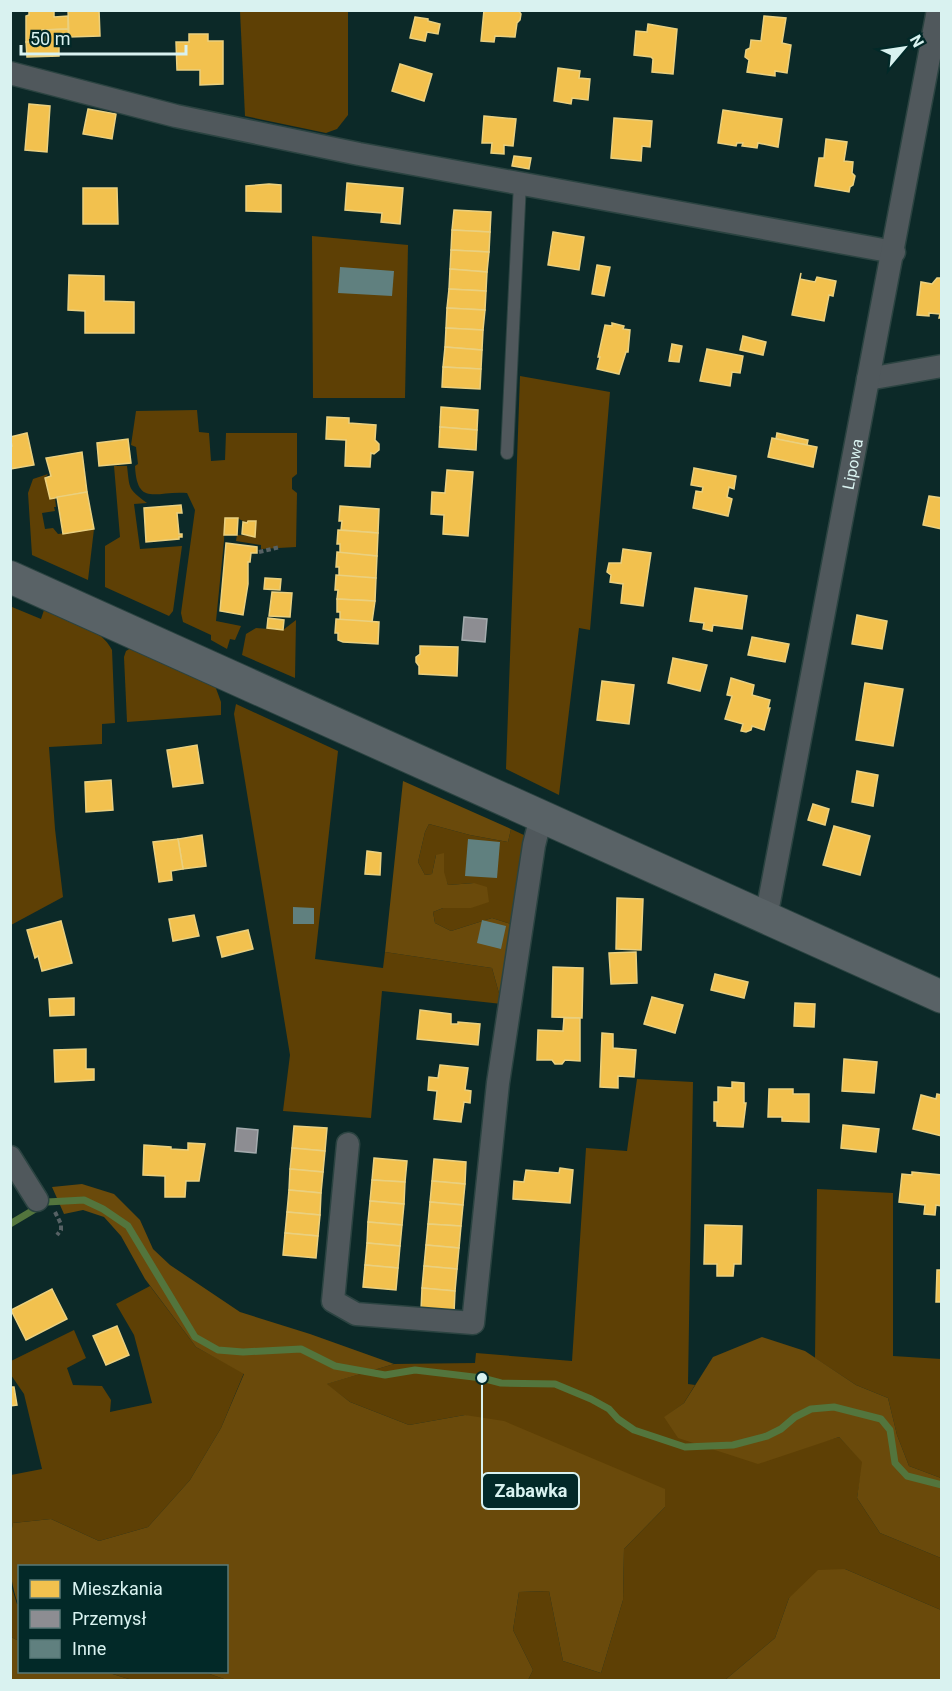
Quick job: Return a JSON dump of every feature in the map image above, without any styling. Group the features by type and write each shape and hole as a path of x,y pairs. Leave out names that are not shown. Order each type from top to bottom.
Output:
{"main road":[{"path":"10,578 942,997"}],"street":[{"name":"Lipowa","path":"766,918 894,252 938,10"},
{"path":"10,73 176,116 359,154 894,252"},
{"path":"868,379 942,366"},
{"path":"348,1144 333,1301 356,1314 472,1323 498,1083 534,845 541,817"},
{"path":"10,1157 41,1205"}],"lane":[{"path":"507,453 520,183"}],"path":[{"path":"259,552 280,547"},
{"path":"57,1235 61,1230 61,1224"}],"shaded area":[{"path":"240,11 348,11 348,115 337,129 326,133 245,116"},
{"path":"312,236 408,245 405,398 313,398"},
{"path":"520,376 610,392 590,630 579,628 559,795 506,769"},
{"path":"197,410 199,432 209,433 211,461 225,460 226,433 297,433 297,474 292,478 292,489 297,493 296,547 261,549 261,545 236,541 237,535 255,536 256,521 247,523 237,518 225,518 216,621 241,626 235,640 230,639 227,649 211,640 211,635 183,622 181,613 195,510 187,493 150,494 144,492 137,479 136,447 131,445 136,411"},
{"path":"114,466 127,466 131,488 147,503 134,504 140,549 182,546 173,611 169,616 105,587 105,546 120,537"},
{"path":"48,474 45,478 55,498 56,507 54,507 55,511 42,513 45,529 53,528 58,534 94,529 88,580 32,555 28,493 33,479"},
{"path":"10,595 12,607 41,619 44,610 48,609 93,630 107,642 112,650 115,723 102,724 102,744 49,747 63,897 11,925"},
{"path":"296,620 295,678 242,655 246,634 256,628 283,630"},
{"path":"131,648 214,683 221,702 221,715 127,722 124,657 126,651"},
{"path":"236,704 338,751 315,959 383,968 385,952 492,968 502,1004 382,991 371,1118 283,1111 290,1055 234,714"},
{"path":"403,781 511,829 508,842 429,824 418,862 425,875 432,874 436,855 444,853 444,872 448,885 474,883 487,887 489,902 471,908 443,908 433,912 435,923 451,931 492,918 514,925 502,1004 492,968 385,952"},
{"path":"429,824 508,842 511,829 526,836 514,925 492,918 451,931 435,923 433,912 443,908 471,908 474,883 448,885 436,855 432,874 425,875 418,862"},
{"path":"637,1079 693,1082 688,1384 695,1385 684,1403 665,1417 803,1447 839,1437 863,1462 857,1498 880,1533 941,1558 941,1610 845,1569 789,1598 775,1638 725,1680 528,1680 533,1670 513,1630 519,1592 549,1591 563,1661 601,1673 623,1600 624,1549 665,1507 465,1415 409,1425 350,1402 326,1384 394,1364 475,1363 476,1353 572,1361 586,1148 627,1151"},
{"path":"82,1184 114,1194 140,1220 153,1249 170,1265 240,1312 394,1364 327,1384 350,1402 409,1425 465,1415 504,1421 665,1489 665,1507 624,1549 623,1600 601,1673 563,1661 549,1591 519,1592 513,1630 533,1670 528,1680 227,1680 207,1673 228,1673 228,1565 18,1565 18,1604 10,1564 13,1523 51,1519 99,1541 148,1527 190,1480 221,1428 244,1374 196,1347 145,1279 121,1236 104,1217 83,1210 64,1214 52,1187"},
{"path":"817,1189 893,1193 893,1356 941,1359 941,1478 909,1466 897,1435 888,1398 856,1385 815,1358"},
{"path":"150,1286 196,1347 244,1373 221,1428 190,1480 148,1527 99,1541 51,1519 13,1523 11,1535 11,1475 42,1469 24,1394 11,1375 11,1361 74,1330 86,1358 67,1368 73,1385 102,1386 111,1400 110,1412 152,1403 134,1335 116,1304"},
{"path":"762,1337 805,1351 856,1385 888,1398 897,1435 909,1466 941,1478 941,1558 880,1533 857,1498 862,1462 839,1437 758,1464 678,1438 664,1417 684,1403 713,1357"},
{"path":"845,1569 941,1610 941,1680 725,1680 775,1638 789,1598 818,1570"},
{"path":"10,1582 18,1604 18,1640 11,1637"},
{"path":"11,1637 18,1640 18,1673 109,1673 132,1680 11,1680"},
{"path":"109,1673 207,1673 227,1680 132,1680"}],"building: Mieszkania":[{"path":"29,10 54,10 54,17 68,16 68,29 42,30 42,42 26,42 26,16 29,15"},
{"path":"68,10 99,10 100,36 69,37"},
{"path":"484,10 518,10 521,14 515,37 495,36 494,42 481,41"},
{"path":"764,16 786,18 782,43 791,45 787,73 775,71 775,76 747,72 749,60 745,57 746,50 750,48 751,40 761,41"},
{"path":"415,17 440,24 438,34 427,32 425,41 410,38"},
{"path":"648,24 677,29 673,74 652,72 653,59 651,57 634,55 636,31 647,32"},
{"path":"68,29 69,37 59,37 59,56 27,57 26,42 42,42 42,30"},
{"path":"189,34 208,34 208,41 223,41 223,84 200,85 200,70 177,70 176,42 189,42"},
{"path":"400,64 432,74 424,101 392,91"},
{"path":"558,68 580,71 579,78 590,79 588,100 572,98 571,104 554,101"},
{"path":"29,104 50,106 47,152 25,150"},
{"path":"88,109 116,114 112,139 83,134"},
{"path":"723,110 782,119 778,147 758,143 757,148 742,146 743,143 737,143 736,146 718,143"},
{"path":"484,116 516,119 513,146 504,145 504,154 491,153 492,143 482,143"},
{"path":"614,118 652,121 650,147 642,146 641,161 611,158"},
{"path":"826,139 847,142 844,161 853,162 852,173 855,176 849,192 815,186 819,158 824,158"},
{"path":"514,156 531,158 529,169 512,166"},
{"path":"347,183 403,188 400,224 381,222 382,213 345,210"},
{"path":"281,185 281,212 246,211 246,186"},
{"path":"83,188 117,188 118,224 83,224"},
{"path":"454,210 491,212 490,232 452,230"},
{"path":"452,230 490,232 489,252 451,250"},
{"path":"553,232 584,237 579,270 548,265"},
{"path":"451,250 489,252 487,272 450,269"},
{"path":"597,265 610,267 604,296 592,294"},
{"path":"450,269 487,272 486,291 449,289"},
{"path":"801,273 800,279 815,282 817,277 836,281 833,296 829,295 824,321 792,315"},
{"path":"69,275 104,276 104,301 134,302 134,333 85,333 85,311 68,310"},
{"path":"937,278 942,278 942,318 939,318 940,314 917,315 921,282 932,284"},
{"path":"449,289 486,291 485,310 447,308"},
{"path":"447,308 485,310 483,330 446,328"},
{"path":"612,323 630,330 628,352 626,352 619,374 597,369 605,325 612,326"},
{"path":"446,328 483,330 482,350 445,347"},
{"path":"743,336 766,342 763,355 740,350"},
{"path":"672,344 682,346 679,362 669,361"},
{"path":"445,347 482,350 481,369 443,367"},
{"path":"707,349 743,356 740,373 732,372 730,386 700,381"},
{"path":"443,367 481,369 480,389 442,387"},
{"path":"441,407 478,410 477,430 440,427"},
{"path":"327,417 349,418 349,423 376,425 375,440 379,444 379,450 374,454 371,453 370,467 345,466 346,440 326,439"},
{"path":"440,427 477,430 476,450 439,447"},
{"path":"27,433 34,465 10,469 10,446 12,446 10,437"},
{"path":"777,433 808,440 807,445 776,439"},
{"path":"772,438 817,447 813,467 768,457"},
{"path":"128,439 131,463 99,466 97,443"},
{"path":"82,452 87,492 50,499 45,478 51,476 46,458"},
{"path":"694,468 736,476 734,489 729,487 727,497 732,499 728,516 693,508 696,491 702,492 703,487 691,485"},
{"path":"447,470 473,472 468,536 443,534 444,515 431,514 432,492 445,493"},
{"path":"87,492 94,529 63,534 57,497"},
{"path":"929,496 942,498 942,529 923,525"},
{"path":"181,505 182,513 177,513 179,534 182,534 182,537 146,542 144,508"},
{"path":"340,506 379,509 378,533 341,530"},
{"path":"225,518 238,518 237,535 224,535"},
{"path":"256,521 255,537 242,534 243,522"},
{"path":"338,530 378,533 377,556 340,553 340,544 337,544"},
{"path":"226,543 257,547 257,553 251,553 250,562 248,562 248,584 243,615 220,611"},
{"path":"623,549 651,553 643,606 621,603 623,584 610,582 611,575 607,572 609,563 621,563"},
{"path":"337,552 377,556 376,578 339,576 339,567 336,567"},
{"path":"336,575 376,578 375,601 337,599"},
{"path":"265,578 281,579 280,590 264,589"},
{"path":"695,588 747,596 742,629 713,625 712,631 703,629 704,623 690,621"},
{"path":"272,592 292,593 290,617 269,616"},
{"path":"337,599 375,601 372,622 340,620 340,612 337,612"},
{"path":"857,615 887,621 882,649 852,644"},
{"path":"268,618 284,620 283,630 267,628"},
{"path":"336,619 379,622 378,644 338,640 338,633 335,633"},
{"path":"752,637 789,644 785,662 748,655"},
{"path":"420,646 458,647 457,676 419,674 416,657 420,654"},
{"path":"673,658 707,665 700,691 668,683"},
{"path":"731,678 754,685 752,695 770,700 764,730 752,726 751,730 741,731 743,724 725,719 732,696 727,695"},
{"path":"602,681 634,685 629,724 597,720"},
{"path":"865,683 903,689 893,746 856,740"},
{"path":"197,745 203,783 173,787 167,750"},
{"path":"857,771 878,775 873,806 852,802"},
{"path":"111,780 113,810 86,812 85,782"},
{"path":"813,804 829,809 825,825 808,820"},
{"path":"834,826 870,836 860,875 823,865"},
{"path":"202,835 206,866 183,869 178,839"},
{"path":"178,839 183,869 171,871 172,880 159,882 153,842"},
{"path":"367,851 381,853 380,875 365,874"},
{"path":"617,898 643,899 641,950 616,949"},
{"path":"194,915 199,936 173,941 169,919"},
{"path":"61,921 72,963 42,971 38,956 35,958 27,930"},
{"path":"248,930 253,949 222,957 217,937"},
{"path":"636,952 637,983 611,984 609,953"},
{"path":"553,967 583,968 582,1018 552,1017"},
{"path":"715,974 748,982 744,998 711,990"},
{"path":"652,997 683,1005 675,1033 644,1024"},
{"path":"74,998 74,1015 50,1016 49,999"},
{"path":"795,1003 815,1004 814,1027 794,1026"},
{"path":"420,1010 451,1014 451,1024 458,1024 458,1022 480,1024 478,1045 417,1039"},
{"path":"564,1018 580,1018 580,1061 565,1060 562,1064 555,1064 552,1060 537,1060 538,1030 563,1031"},
{"path":"602,1033 613,1034 613,1048 636,1050 634,1077 618,1076 618,1088 600,1087"},
{"path":"86,1049 86,1069 94,1069 94,1080 55,1082 54,1050"},
{"path":"844,1059 877,1062 874,1093 842,1091"},
{"path":"440,1065 468,1068 465,1090 471,1091 470,1103 464,1102 461,1122 434,1119 437,1091 428,1090 429,1077 438,1078"},
{"path":"732,1082 744,1083 744,1103 746,1103 743,1127 717,1126 717,1121 714,1121 714,1102 718,1102 718,1087 732,1088"},
{"path":"769,1089 793,1089 793,1094 809,1094 809,1122 782,1121 782,1117 768,1117"},
{"path":"937,1094 942,1095 942,1136 913,1129 921,1095 936,1099"},
{"path":"843,1125 879,1129 876,1152 841,1148"},
{"path":"294,1126 327,1128 325,1151 292,1148"},
{"path":"188,1143 205,1144 199,1181 186,1181 185,1197 165,1197 165,1176 143,1175 144,1145 188,1150"},
{"path":"292,1148 325,1151 323,1172 290,1169"},
{"path":"374,1158 407,1161 405,1182 372,1180"},
{"path":"434,1159 466,1162 465,1184 432,1181"},
{"path":"560,1168 573,1170 570,1203 513,1199 514,1181 524,1182 526,1170 559,1173"},
{"path":"290,1169 323,1172 321,1193 289,1190"},
{"path":"912,1172 942,1175 942,1206 936,1205 935,1215 924,1214 925,1205 899,1202 902,1174 912,1175"},
{"path":"372,1180 405,1182 404,1204 370,1201"},
{"path":"432,1181 465,1184 463,1205 430,1202"},
{"path":"289,1190 321,1193 320,1215 287,1212"},
{"path":"370,1201 404,1204 402,1225 368,1222"},
{"path":"430,1202 463,1205 461,1226 428,1224"},
{"path":"287,1212 320,1215 318,1236 285,1233"},
{"path":"368,1222 402,1225 400,1246 367,1243"},
{"path":"428,1224 461,1226 459,1248 426,1245"},
{"path":"705,1225 742,1226 741,1264 734,1264 733,1276 717,1276 717,1264 704,1264"},
{"path":"285,1233 318,1236 316,1258 283,1255"},
{"path":"367,1243 400,1246 398,1268 365,1265"},
{"path":"426,1245 459,1248 457,1269 424,1266"},
{"path":"365,1265 398,1268 396,1290 363,1287"},
{"path":"424,1266 457,1269 455,1291 422,1288"},
{"path":"937,1270 942,1270 942,1302 936,1302"},
{"path":"422,1288 455,1291 454,1313 421,1310"},
{"path":"52,1289 67,1319 26,1340 11,1310"},
{"path":"117,1326 129,1355 106,1365 93,1336"},
{"path":"10,1387 14,1387 17,1405 10,1406"}],"building: Przemysł":[{"path":"464,617 487,619 485,642 462,640"},
{"path":"237,1128 258,1130 256,1153 235,1151"}],"building: Inne":[{"path":"340,267 394,271 392,296 338,293"},
{"path":"468,839 500,842 497,878 465,876"},
{"path":"293,907 314,908 314,924 293,924"},
{"path":"482,920 506,926 501,949 477,943"}],"waterway":[{"path":"10,1224 47,1202 84,1200 103,1209 128,1226 195,1337 218,1350 243,1352 301,1349 335,1366 385,1375 415,1370 482,1378 501,1383 555,1384 609,1409 618,1419 634,1430 685,1447 733,1445 767,1436 811,1409 834,1407 881,1419 890,1430 895,1463 907,1476 942,1485"}],"place":[{"name":"Zabawka","path":"482,1378"}]}
